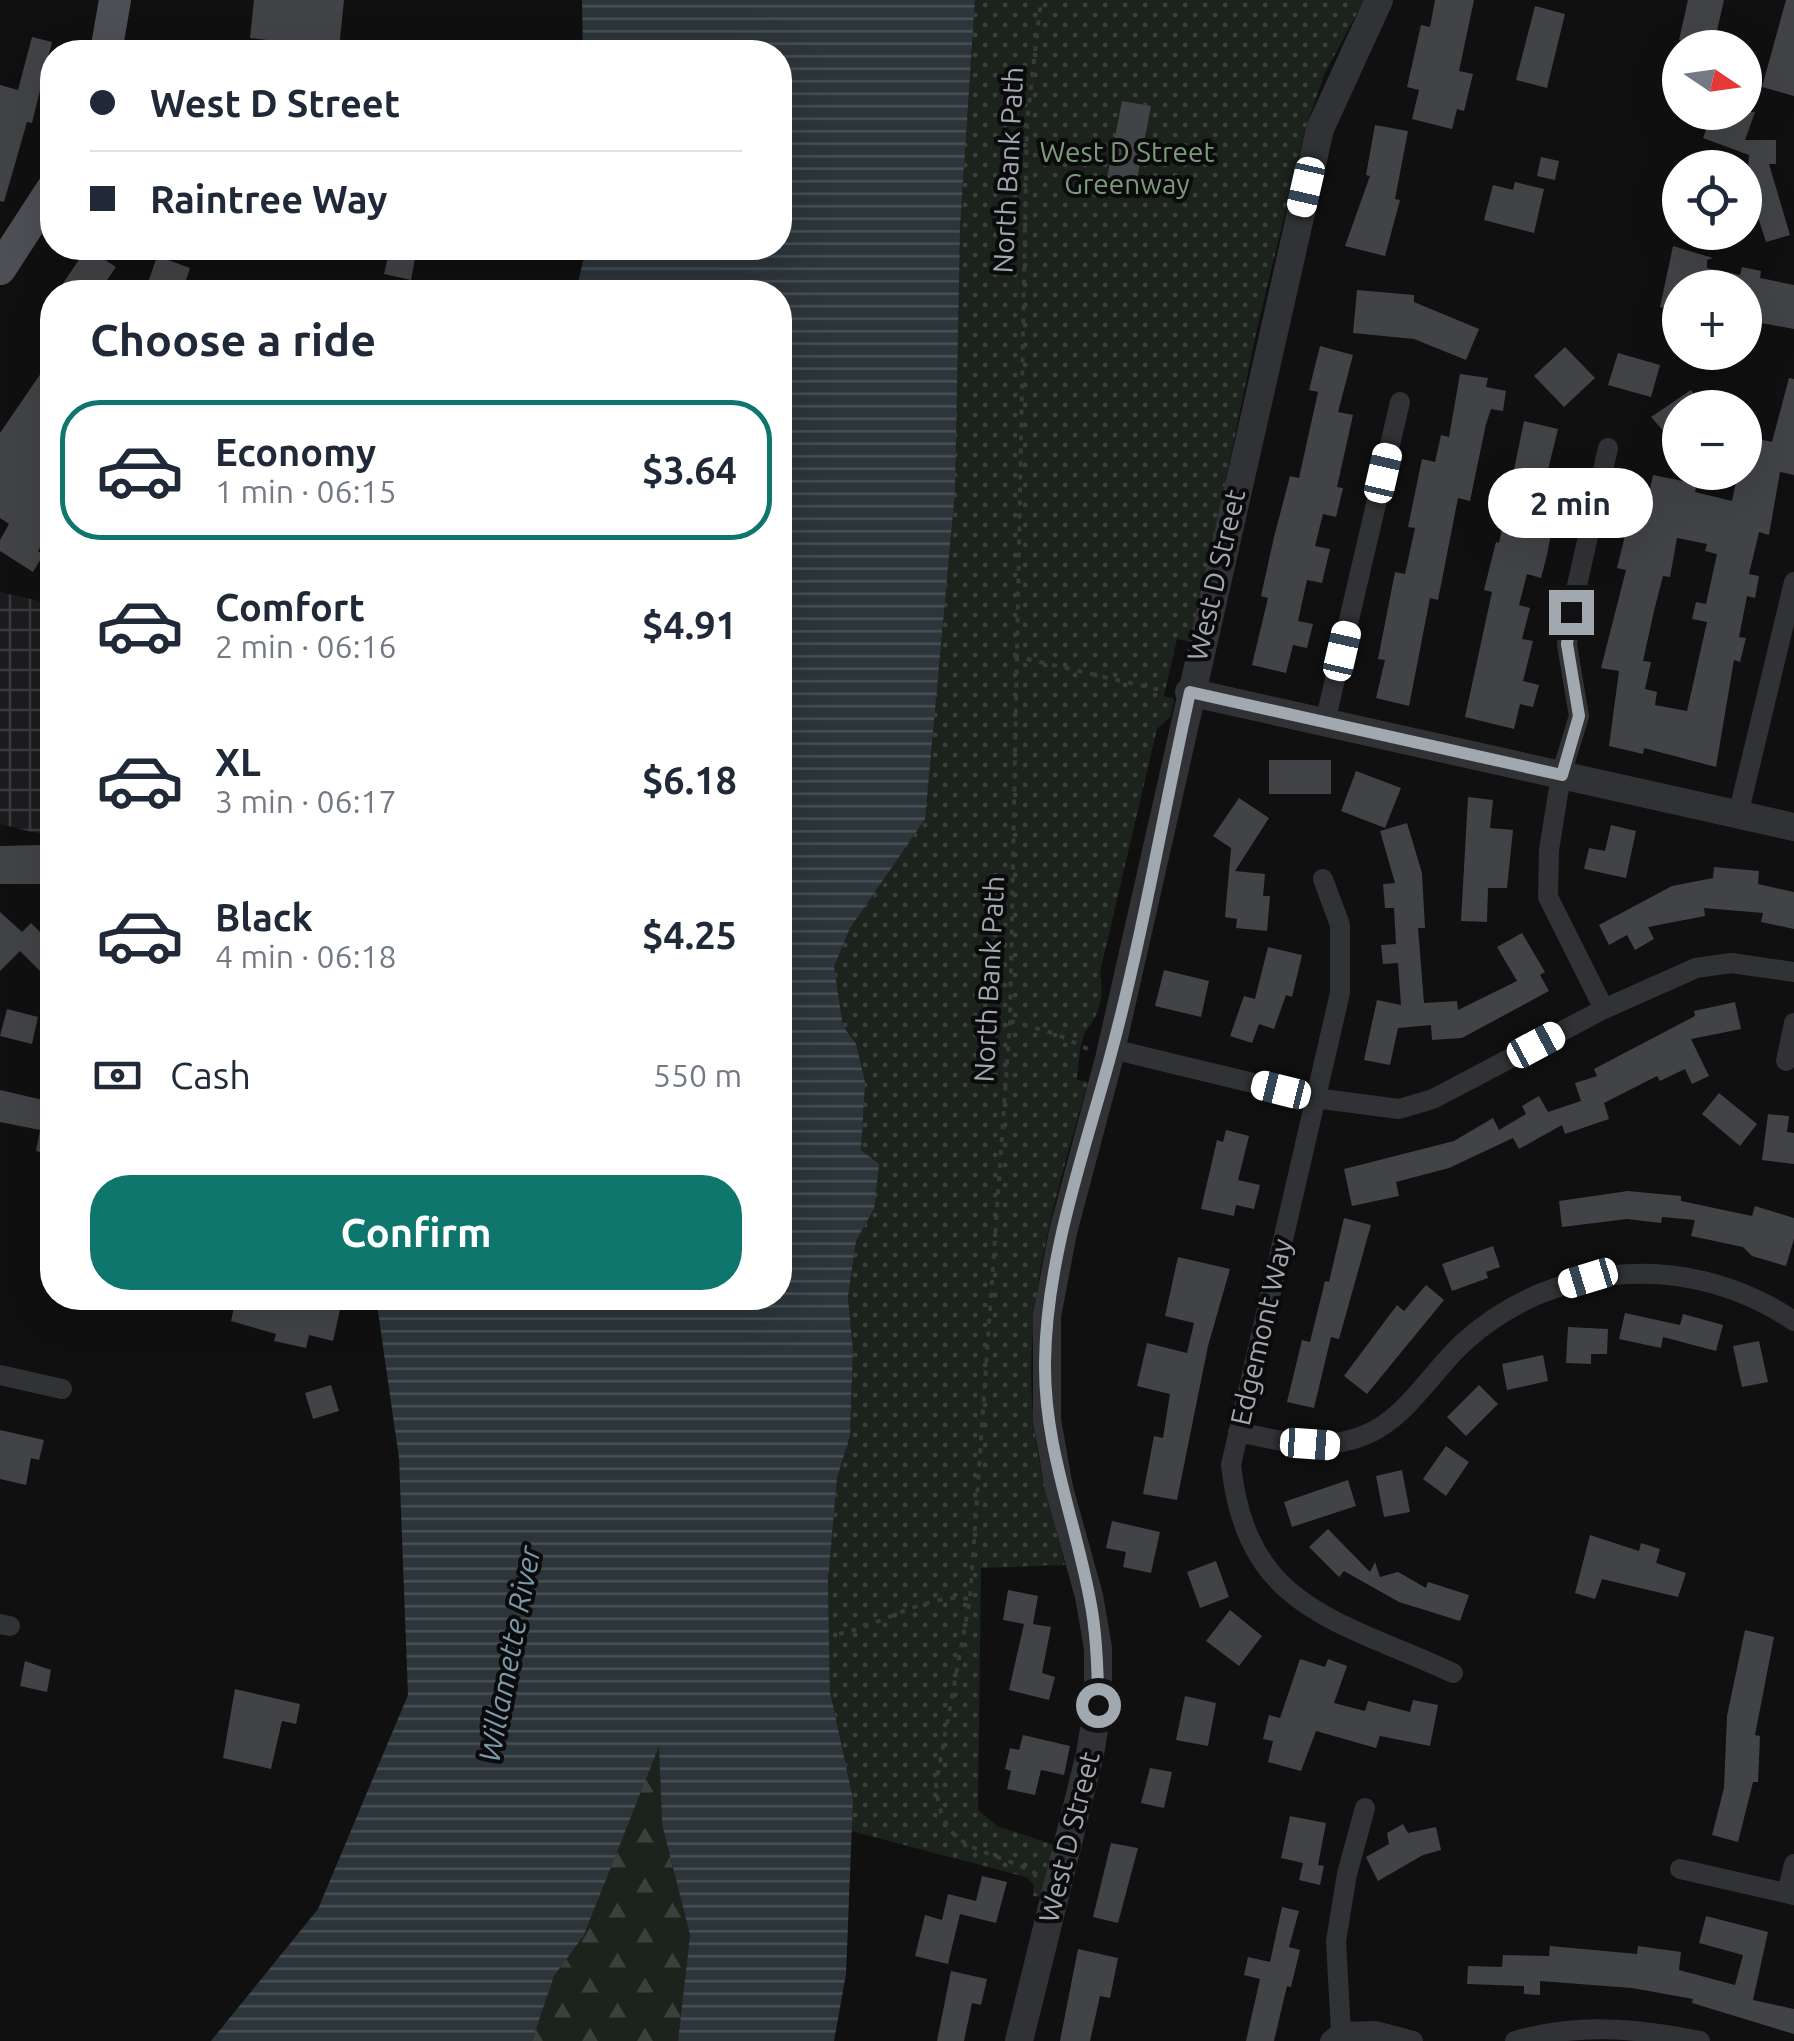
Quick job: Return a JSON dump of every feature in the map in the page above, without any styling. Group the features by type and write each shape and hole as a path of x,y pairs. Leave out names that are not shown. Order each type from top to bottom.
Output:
{"main road":[{"path":"108,40 115,0"},
{"path":"0,269 11,232 40,202"}],"street":[{"name":"West D Street","path":"1020,2041 1090,1754 1098,1705 1098,1648 1047,1420 1048,1316 1063,1232 1110,1054 1182,693 1320,129 1380,0"},
{"path":"1325,722 1400,402"},
{"path":"1604,1009 1548,897 1549,850 1562,775 1579,716 1567,644 1571,612 1608,448"},
{"path":"1738,815 1794,582"},
{"path":"1182,693 1794,828"},
{"name":"Edgemont Way","path":"1323,879 1340,926 1340,993 1231,1465 1236,1507 1251,1550 1275,1583 1300,1601 1453,1673"},
{"path":"1110,1054 1315,1098 1399,1108 1433,1099 1604,1009 1696,968 1731,963 1794,972"},
{"path":"1786,1062 1794,1023"},
{"path":"1238,1432 1330,1446 1367,1434 1394,1418 1465,1342 1504,1313 1540,1293 1588,1278 1640,1272 1718,1282 1763,1300 1794,1321"},
{"path":"0,1375 62,1389"},
{"path":"1365,1808 1346,1874 1336,1942 1336,2036 1376,2031 1413,2041"},
{"path":"1680,1869 1790,1894 1794,1864"},
{"path":"1514,2041 1593,2028 1648,2030 1700,2041"}],"path":[{"name":"North Bank Path","path":"1041,0 1027,122 1010,1022 970,1600 965,1646 940,1744 938,1815 950,1835 1056,1884"},
{"path":"1014,656 1182,693"},
{"path":"1010,1022 1110,1054"},
{"path":"840,1634 873,1627 948,1596 970,1600"}],"shaded area":[{"path":"0,592 40,601 40,834 0,824"}],"green space":[{"name":"West D Street Greenway","path":"975,0 1364,0 1325,73 1305,130 1256,333 1193,642 1177,639 1164,696 1174,699 1171,716 1157,729 1100,972 1100,1004 1081,1048 1077,1080 1088,1082 1045,1246 1031,1372 1038,1453 1065,1565 981,1568 978,1810 997,1826 1054,1845 1041,1897 1033,1896 1034,1885 1026,1877 851,1831 853,1799 830,1691 828,1582 837,1478 850,1436 853,1350 848,1297 856,1241 874,1209 861,1150 856,1045 843,1027 834,967 850,928 960,228"},
{"path":"659,1743 662,1824 690,1935 678,2041 532,2041 554,1975 584,1935"}],"water":[{"name":"Willamette River","path":"582,0 975,0 960,228 955,490 925,819 850,928 834,967 843,1026 856,1044 865,1082 861,1150 879,1164 874,1209 856,1241 848,1297 853,1350 850,1436 837,1478 828,1582 830,1691 853,1799 846,1974 834,2041 678,2041 690,1935 662,1824 659,1746 584,1935 554,1976 532,2041 211,2041 318,1909 408,1695 399,1458 378,1310 792,1310 792,280 579,280 583,260 792,260 792,40 583,40"}],"building":[{"path":"254,0 344,0 340,40 250,38"},
{"path":"1435,0 1474,0 1459,71 1473,74 1464,111 1457,109 1452,129 1412,119 1419,90 1407,87 1421,25 1430,27"},
{"path":"1688,0 1724,0 1717,30 1681,30"},
{"path":"1786,0 1794,0 1794,96 1762,87"},
{"path":"1535,6 1565,14 1547,88 1516,80"},
{"path":"32,37 44,40 40,40 40,91 32,123 27,122 4,202 0,201 0,85 18,90"},
{"path":"1122,101 1151,106 1135,189 1106,183"},
{"path":"1375,125 1408,131 1395,199 1400,200 1385,256 1345,246 1370,176 1366,175"},
{"path":"1706,130 1749,130 1745,140 1776,140 1776,164 1769,164 1790,235 1766,242 1762,230 1762,150 1735,150 1703,138"},
{"path":"1541,157 1559,161 1555,180 1537,176"},
{"path":"1515,182 1544,189 1534,233 1484,220 1493,185 1513,190"},
{"path":"1672,250 1686,250 1713,258 1707,260 1707,268 1716,270 1668,270"},
{"path":"79,260 105,260 116,267 107,280 65,280"},
{"path":"156,260 190,268 186,280 149,280"},
{"path":"387,260 415,260 411,280 384,274"},
{"path":"1762,278 1794,285 1794,329 1762,323"},
{"path":"1357,290 1414,295 1414,302 1479,329 1466,360 1414,339 1353,333"},
{"path":"1320,346 1353,355 1338,412 1353,415 1337,487 1343,488 1336,517 1323,514 1315,546 1330,549 1322,583 1307,580 1298,621 1313,624 1307,648 1293,645 1286,673 1252,665 1268,598 1261,596 1274,537 1290,476 1299,478 1318,392 1309,390"},
{"path":"1565,347 1595,378 1564,407 1534,376"},
{"path":"1618,353 1660,365 1651,397 1608,385"},
{"path":"1460,374 1488,378 1486,387 1506,391 1503,411 1491,409 1470,501 1458,498 1438,600 1430,598 1409,706 1376,698 1385,660 1378,659 1395,572 1405,574 1415,528 1408,527 1422,459 1435,462 1441,435 1449,437"},
{"path":"40,375 40,560 33,572 0,551 0,540 9,524 0,518 0,433"},
{"path":"1789,378 1794,379 1794,475 1780,472 1769,535 1759,532 1749,574 1759,576 1755,598 1747,596 1739,637 1746,638 1740,662 1734,660 1716,767 1644,748 1643,754 1609,746 1619,671 1601,668 1626,570 1617,568 1634,499 1647,502 1653,475 1662,477 1662,490 1696,490 1732,501 1734,490 1762,490 1762,440 1772,442","holes":["1677,538 1707,544 1705,551 1717,554 1706,604 1696,602 1692,619 1707,622 1687,711 1655,705 1657,692 1645,689 1651,662 1643,661 1663,576 1670,577"]},
{"path":"1662,410 1662,430 1651,417"},
{"path":"1524,421 1558,429 1545,482 1554,484 1547,516 1554,517 1547,555 1541,578 1527,574 1519,605 1530,608 1522,639 1533,641 1523,681 1539,685 1533,707 1520,704 1514,729 1465,717 1492,592 1484,590 1496,542 1499,543"},
{"path":"1269,760 1331,760 1331,794 1269,794"},
{"path":"1356,771 1401,788 1385,828 1341,811"},
{"path":"1468,797 1493,800 1490,828 1513,830 1507,888 1488,888 1487,922 1461,921"},
{"path":"1239,798 1269,818 1235,871 1265,874 1263,896 1270,896 1267,931 1236,928 1237,919 1225,917 1231,848 1213,836"},
{"path":"1407,823 1422,873 1425,928 1418,928 1424,1003 1457,1001 1458,1010 1517,981 1497,947 1522,933 1545,972 1540,975 1549,991 1462,1038 1432,1040 1431,1025 1398,1028 1390,1065 1364,1060 1377,1000 1401,1005 1398,963 1383,964 1381,945 1396,944 1394,908 1385,908 1383,884 1395,883 1380,831"},
{"path":"1611,825 1636,831 1626,878 1584,869 1589,848 1605,851"},
{"path":"40,845 40,884 0,884 0,846"},
{"path":"1714,867 1759,871 1758,884 1794,892 1794,929 1761,922 1763,913 1704,908 1705,916 1648,927 1654,939 1635,950 1627,935 1609,945 1599,925 1672,886 1713,878"},
{"path":"0,912 22,932 31,923 40,932 40,971 20,951 0,971"},
{"path":"1268,947 1302,955 1292,997 1286,995 1274,1029 1259,1024 1252,1043 1230,1036 1244,996 1255,999"},
{"path":"1164,970 1209,981 1201,1017 1155,1006"},
{"path":"1735,1002 1741,1029 1691,1039 1709,1076 1692,1084 1685,1069 1660,1081 1657,1076 1604,1103 1609,1119 1565,1134 1562,1125 1519,1149 1513,1138 1449,1168 1396,1182 1399,1196 1352,1206 1344,1169 1454,1141 1493,1118 1499,1130 1526,1114 1522,1106 1539,1096 1548,1112 1581,1101 1575,1083 1597,1076 1594,1069 1695,1016 1694,1011"},
{"path":"7,1009 38,1017 32,1044 0,1036"},
{"path":"0,1090 40,1099 40,1130 0,1122"},
{"path":"1719,1093 1757,1124 1740,1146 1702,1114"},
{"path":"1768,1114 1789,1116 1787,1132 1794,1133 1794,1164 1762,1160"},
{"path":"1226,1130 1249,1136 1238,1180 1260,1185 1254,1209 1236,1205 1234,1216 1201,1209 1217,1140 1223,1142"},
{"path":"1628,1191 1681,1196 1681,1201 1752,1216 1755,1206 1794,1218 1794,1239 1786,1266 1752,1256 1743,1247 1691,1236 1695,1220 1662,1217 1661,1223 1627,1219 1562,1227 1559,1201"},
{"path":"1344,1218 1371,1225 1339,1339 1331,1337 1314,1408 1287,1402 1302,1340 1310,1342 1325,1281 1329,1282"},
{"path":"1493,1246 1500,1267 1486,1272 1488,1278 1452,1291 1442,1264"},
{"path":"1178,1257 1230,1269 1208,1346 1177,1500 1143,1494 1154,1436 1163,1438 1170,1394 1137,1386 1147,1343 1187,1353 1194,1323 1165,1316"},
{"path":"1426,1285 1444,1300 1367,1394 1344,1376 1397,1305 1404,1311"},
{"path":"233,1310 340,1310 333,1341 309,1335 306,1348 274,1341 276,1334 231,1321"},
{"path":"1625,1313 1680,1325 1683,1314 1723,1325 1716,1351 1663,1337 1661,1348 1619,1339"},
{"path":"1568,1327 1608,1329 1607,1354 1591,1354 1591,1364 1566,1363"},
{"path":"1759,1341 1768,1382 1742,1387 1733,1346"},
{"path":"1543,1355 1548,1381 1507,1390 1502,1364"},
{"path":"331,1385 339,1411 313,1419 305,1393"},
{"path":"1479,1385 1498,1404 1466,1436 1447,1417"},
{"path":"0,1430 44,1440 39,1460 31,1458 26,1485 0,1479"},
{"path":"1446,1446 1469,1462 1446,1496 1423,1479"},
{"path":"1402,1470 1410,1512 1384,1517 1376,1476"},
{"path":"1348,1480 1356,1506 1292,1527 1284,1502"},
{"path":"1112,1521 1160,1532 1151,1573 1123,1567 1126,1552 1106,1548"},
{"path":"1328,1529 1370,1572 1375,1562 1380,1577 1398,1572 1426,1588 1428,1582 1469,1595 1460,1621 1399,1602 1344,1571 1339,1577 1309,1547"},
{"path":"1590,1535 1639,1551 1641,1543 1660,1549 1656,1563 1686,1573 1678,1597 1602,1579 1595,1599 1575,1593"},
{"path":"1216,1561 1229,1597 1200,1608 1187,1572"},
{"path":"1008,1590 1038,1596 1033,1624 1051,1627 1042,1673 1055,1677 1049,1700 1009,1690 1024,1624 1003,1620"},
{"path":"1230,1610 1262,1636 1239,1666 1206,1641"},
{"path":"1745,1630 1774,1637 1755,1735 1760,1736 1758,1782 1753,1782 1738,1842 1712,1835 1724,1788 1727,1716"},
{"path":"1300,1659 1325,1667 1328,1659 1347,1666 1334,1703 1365,1711 1368,1701 1410,1712 1413,1700 1438,1705 1430,1746 1380,1736 1376,1748 1316,1731 1301,1771 1268,1762 1273,1741 1263,1739 1269,1715 1280,1718"},
{"path":"25,1661 51,1670 47,1692 20,1686"},
{"path":"235,1689 300,1704 296,1724 282,1721 271,1769 223,1758"},
{"path":"1185,1696 1216,1703 1208,1746 1176,1740"},
{"path":"1023,1735 1070,1746 1064,1775 1041,1770 1035,1795 1007,1789 1011,1771 1005,1769 1010,1748 1019,1750"},
{"path":"1150,1768 1172,1772 1164,1808 1141,1803"},
{"path":"1290,1816 1326,1823 1318,1865 1324,1866 1320,1885 1299,1880 1303,1863 1281,1858"},
{"path":"1403,1824 1408,1833 1436,1827 1441,1850 1423,1855 1378,1881 1366,1857 1389,1844 1387,1833"},
{"path":"1111,1843 1138,1848 1118,1923 1093,1917"},
{"path":"982,1876 1007,1882 996,1923 960,1914 948,1964 915,1956 925,1915 942,1920 948,1894 976,1901"},
{"path":"1282,1907 1299,1911 1289,1947 1300,1950 1291,1987 1287,1986 1274,2041 1246,2041 1260,1979 1244,1975 1248,1957 1270,1962"},
{"path":"1706,1916 1768,1932 1753,2000 1794,2009 1794,2034 1692,2003 1693,1999 1632,1988 1540,1981 1540,1995 1524,1994 1524,1986 1467,1984 1468,1966 1502,1967 1503,1955 1549,1956 1550,1946 1637,1954 1638,1946 1681,1952 1679,1970 1735,1985 1743,1955 1699,1943"},
{"path":"1078,1949 1118,1958 1110,1998 1100,1996 1090,2041 1060,2041"},
{"path":"951,1971 987,1979 981,2005 972,2003 964,2041 937,2041"}],"route":[{"path":"1098,1705 1098,1648 1089,1596 1059,1488 1047,1420 1048,1316 1063,1232 1109,1059 1190,692 1562,775 1579,716 1567,644 1571,612"}]}
